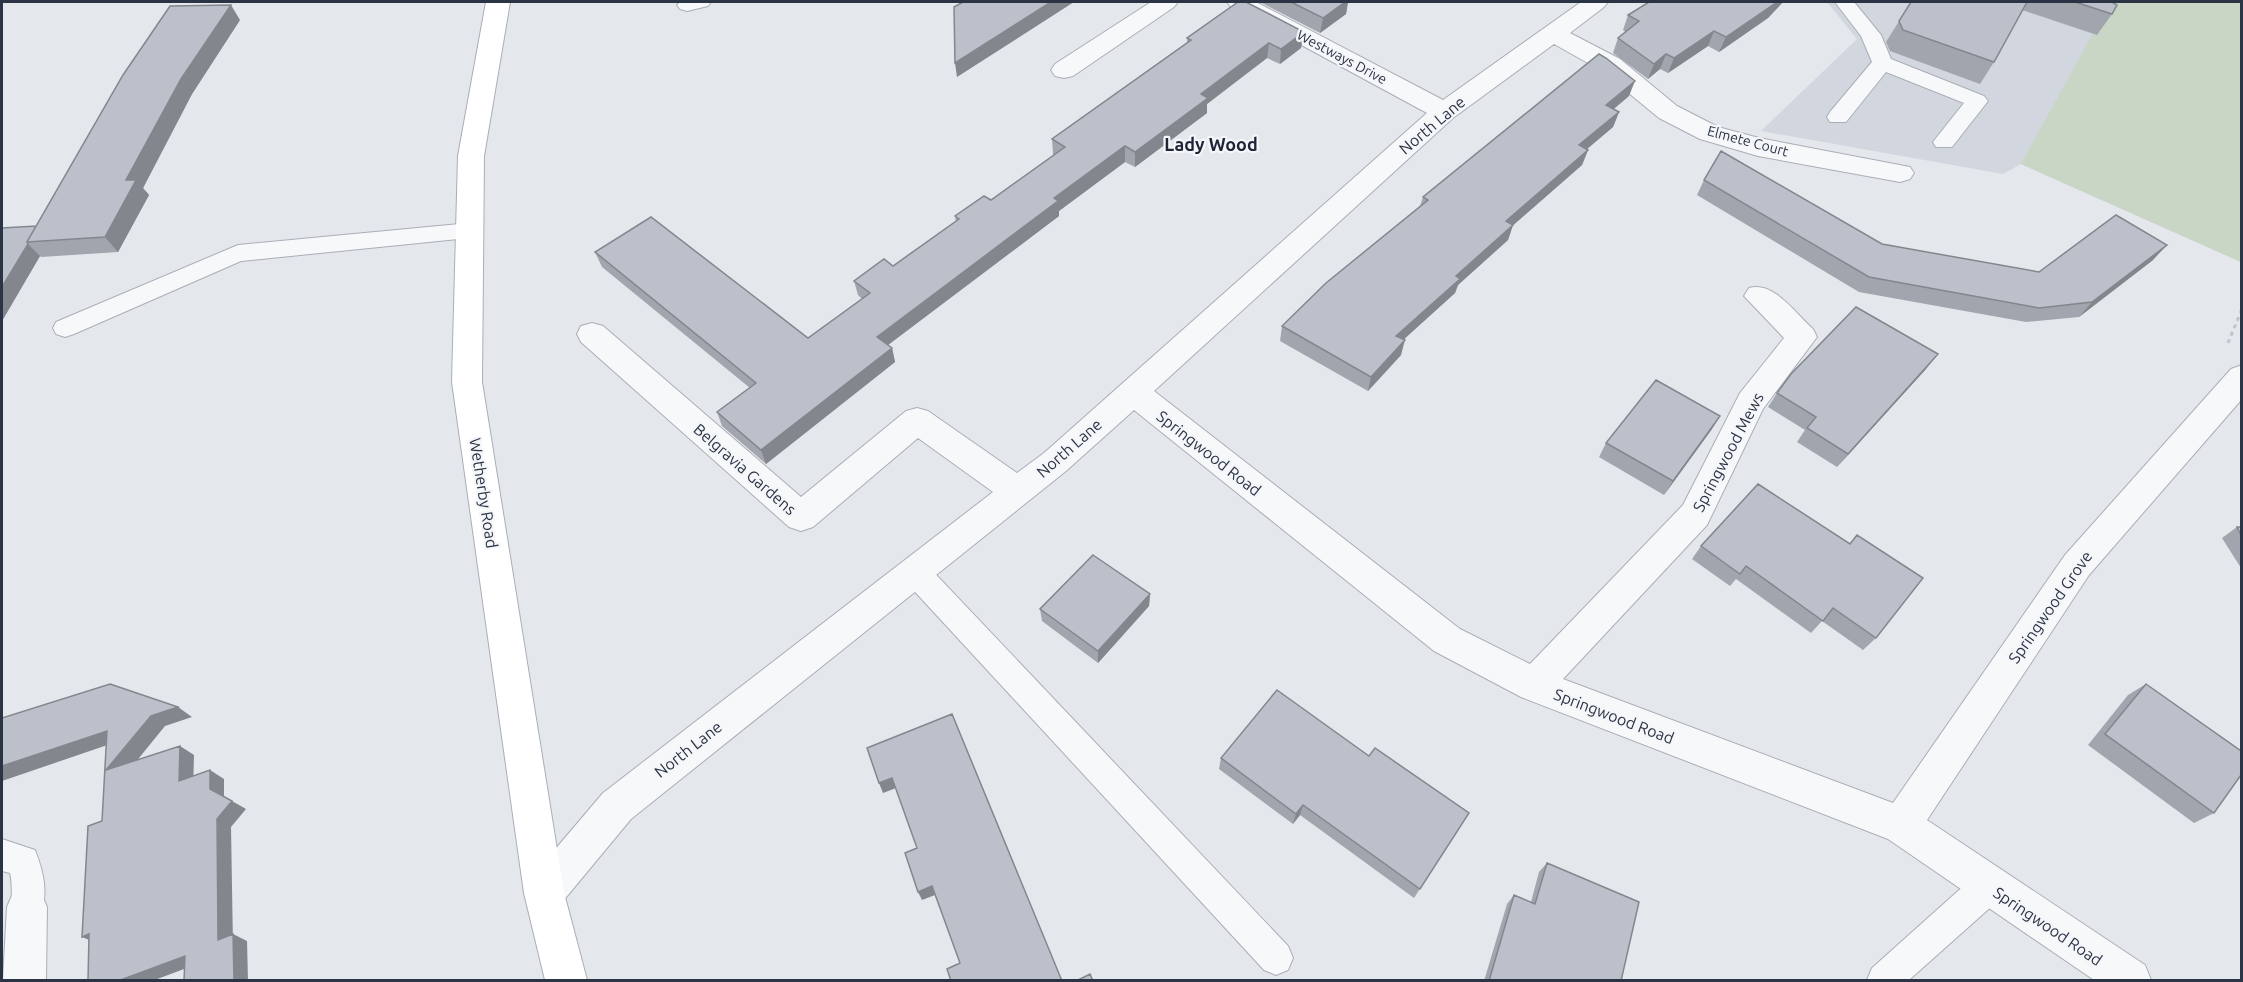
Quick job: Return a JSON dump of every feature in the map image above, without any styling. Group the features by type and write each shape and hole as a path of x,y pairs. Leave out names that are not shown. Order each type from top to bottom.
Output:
{"street":[{"name":"Wetherby Road","path":"498,2 471,156 467,382 544,893 566,981"},
{"path":"1064,70 1166,2"},
{"name":"Westways Drive","path":"1239,2 1444,112"},
{"name":"North Lane","path":"544,893 617,806 1055,462 1444,112 1596,2"},
{"name":"Elmete Court","path":"1552,33 1611,64 1668,112 1709,133 1758,147 1900,173"},
{"name":"Springwood Mews","path":"1534,685 1695,514 1750,402 1802,337 1759,296"},
{"name":"Belgravia Gardens","path":"592,334 801,517 917,420 1017,491"},
{"name":"Springwood Grove","path":"1900,825 2078,565 2241,377"},
{"name":"Springwood Road","path":"1133,392 1447,640 1534,685 1900,825 2130,981"},
{"path":"25,981 23,979 27,907"}],"lane":[{"path":"1844,2 1871,35 1882,63 1977,100 1944,142"},
{"path":"1838,117 1882,63"},
{"path":"65,327 238,254 470,231"},
{"path":"915,572 1276,958"},
{"path":"2,855 23,861 29,883 27,907"},
{"path":"1884,981 1989,886"}],"shaded area":[{"path":"1827,2 2241,2 2241,262 2021,164 2003,174 1761,131 1857,39"}],"green space":[{"path":"2110,2 2241,2 2241,262 2021,164"}],"building":[{"path":"963,2 1051,2 955,63 954,7"},
{"path":"1238,2 1246,2 1304,32 1281,49 1269,43 1201,94 1208,98 1135,152 1125,146 1054,198 1058,201 877,337 892,348 761,450 717,412 756,383 595,252 651,217 808,338 870,293 854,281 884,259 893,266 959,219 955,216 984,196 991,200 1065,147 1052,139 1191,40 1187,38"},
{"path":"1291,2 1345,2 1323,18"},
{"path":"1649,2 1777,2 1726,37 1714,31 1674,58 1666,54 1654,64 1618,38 1639,21 1628,15"},
{"path":"1911,2 2027,2 1994,62 1903,30 1899,21"},
{"path":"2075,2 2112,2 2117,5 2112,14"},
{"path":"231,5 181,79 126,180 136,180 105,237 27,242 123,75 170,6"},
{"path":"1599,54 1635,81 1606,105 1619,112 1579,145 1588,150 1506,221 1513,225 1456,276 1460,279 1396,336 1405,340 1371,377 1282,326 1326,283 1428,200 1423,197"},
{"path":"1721,151 1882,244 2039,272 2116,215 2167,245 2092,302 2039,308 1869,277 1704,180"},
{"path":"36,226 28,244 2,287 2,228"},
{"path":"1856,307 1938,354 1848,454 1807,428 1816,417 1777,393 1791,374"},
{"path":"1656,380 1720,416 1673,481 1606,443"},
{"path":"1758,484 1850,544 1857,535 1923,578 1876,638 1833,608 1823,621 1746,566 1740,574 1701,546"},
{"path":"1093,555 1150,594 1098,651 1040,609"},
{"path":"110,684 178,707 151,716 106,770 180,746 179,781 210,770 210,789 232,801 217,819 218,940 233,934 234,981 184,981 185,956 118,981 88,981 89,934 82,937 88,826 102,821 107,731 2,766 2,718"},
{"path":"2146,684 2241,751 2241,775 2214,813 2105,734"},
{"path":"1277,690 1369,756 1375,748 1469,813 1420,889 1303,805 1296,814 1221,758"},
{"path":"952,714 1062,981 951,981 947,969 960,963 932,886 918,892 905,853 917,848 892,778 879,783 867,748"},
{"path":"1547,863 1639,902 1621,981 1489,981 1514,895 1535,904"},
{"path":"1090,974 1093,981 1076,981"}],"district":[{"name":"Lady Wood","path":"1211,144"}]}
